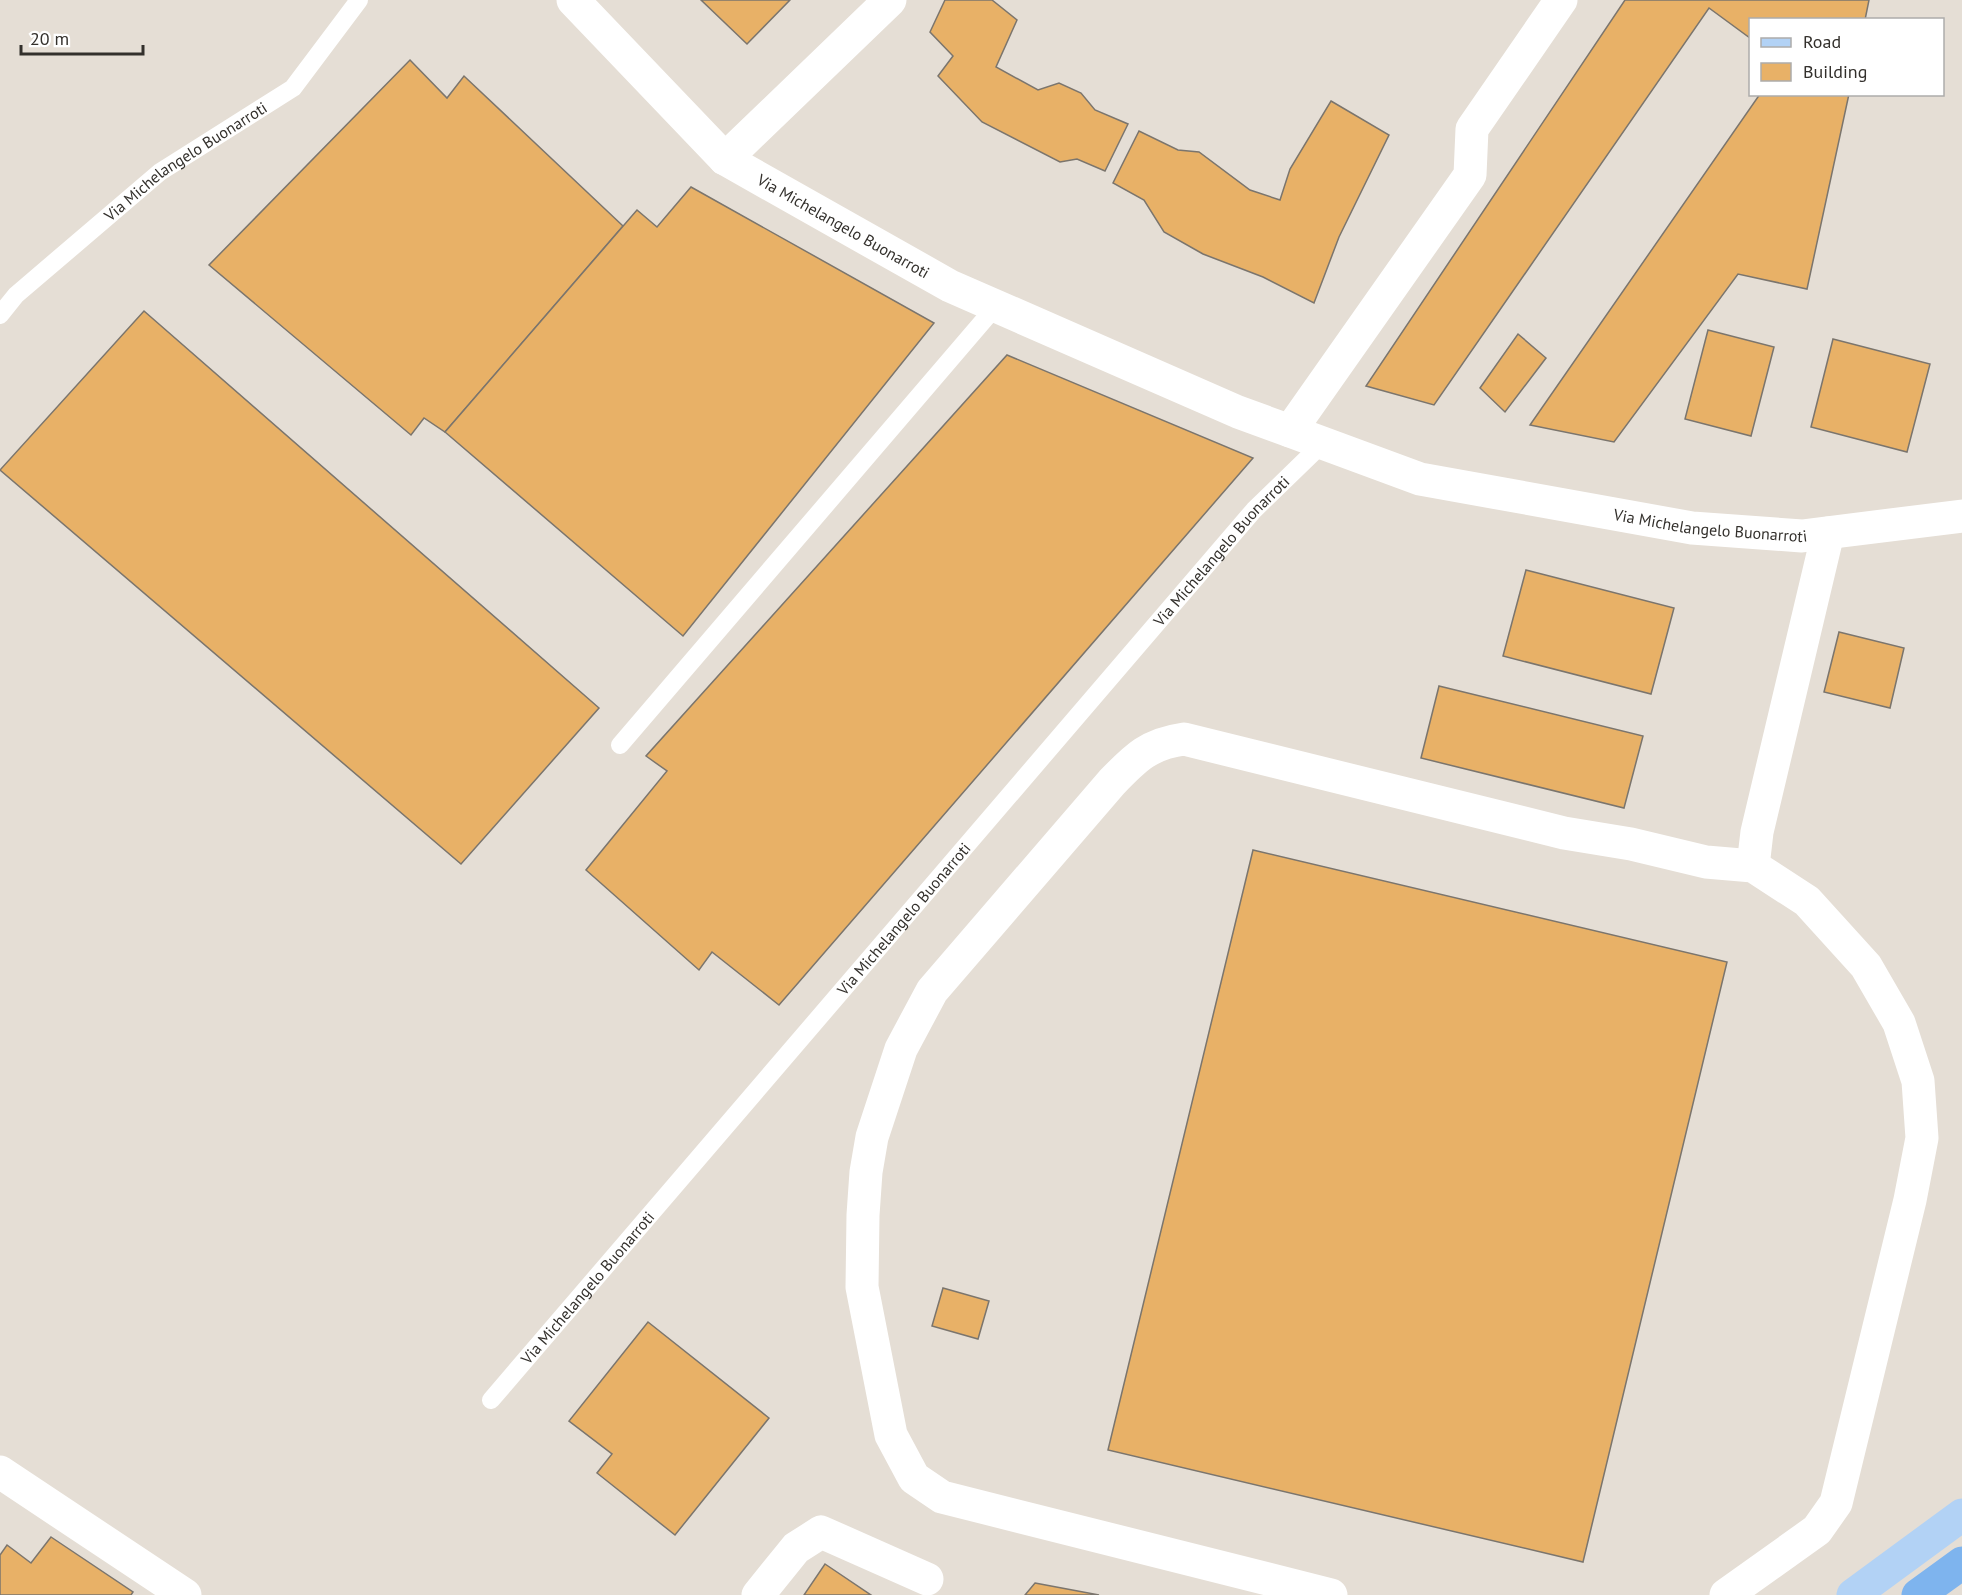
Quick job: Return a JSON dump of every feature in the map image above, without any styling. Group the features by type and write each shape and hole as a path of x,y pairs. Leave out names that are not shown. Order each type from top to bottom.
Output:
{"highway":[{"path":"1918,1595 1962,1563"}],"main road":[{"path":"1854,1595 1962,1515"}],"street":[{"name":"Via Michelangelo Buonarroti","path":"573,0 725,159 950,286 1238,412 1420,479 1692,528 1802,537 1962,516"},
{"path":"725,159 890,0"},
{"path":"1290,431 1470,175 1472,129 1562,0"},
{"path":"1753,866 1757,831 1828,533"},
{"path":"1331,1595 942,1497 914,1478 891,1435 862,1287 863,1215 866,1172 872,1137 886,1088 901,1049 932,991 1112,782 1137,756 1165,742 1184,739 1563,833 1631,844 1706,862 1753,866 1807,901 1866,966 1899,1023 1918,1081 1922,1138 1910,1200 1836,1503 1818,1530 1726,1595"},
{"path":"0,1472 185,1595"},
{"path":"758,1595 796,1548 821,1532 927,1579"}],"lane":[{"name":"Via Michelangelo Buonarroti","path":"0,315 16,295 160,172 293,88 358,0"},
{"path":"620,745 996,306"},
{"name":"Via Michelangelo Buonarroti","path":"491,1400 1254,510 1323,443"}],"building":[{"path":"701,0 790,0 747,44"},
{"path":"945,0 992,0 1017,20 996,67 1038,90 1059,83 1081,93 1095,110 1128,124 1105,171 1077,159 1060,162 982,122 938,76 953,56 930,32"},
{"path":"1625,0 1869,0 1865,18 1749,18 1749,37 1709,8 1434,405 1366,386"},
{"path":"410,60 447,98 464,76 623,226 445,432 424,418 411,435 209,265"},
{"path":"1759,96 1849,96 1807,289 1738,274 1614,442 1530,425"},
{"path":"1331,101 1389,135 1339,237 1314,303 1263,277 1203,254 1164,232 1144,200 1113,183 1139,131 1178,150 1199,152 1250,190 1280,200 1290,169"},
{"path":"691,187 934,323 683,636 445,432 637,210 657,227"},
{"path":"144,311 599,708 461,864 0,470"},
{"path":"1708,330 1774,347 1751,436 1685,419"},
{"path":"1518,334 1546,358 1505,412 1480,388"},
{"path":"1833,339 1930,364 1907,452 1811,427"},
{"path":"1007,355 1253,458 779,1005 712,952 699,970 586,870 667,771 646,756"},
{"path":"1526,570 1674,608 1651,694 1503,656"},
{"path":"1839,632 1904,648 1890,708 1824,692"},
{"path":"1439,686 1643,736 1624,808 1421,758"},
{"path":"1253,850 1727,962 1583,1562 1108,1450"},
{"path":"943,1288 989,1301 978,1339 932,1326"},
{"path":"648,1322 769,1418 675,1535 597,1473 612,1454 569,1421"},
{"path":"51,1537 133,1592 131,1595 0,1595 0,1555 7,1545 31,1563"},
{"path":"825,1564 871,1595 804,1595"},
{"path":"1035,1583 1099,1595 1025,1595"}]}
